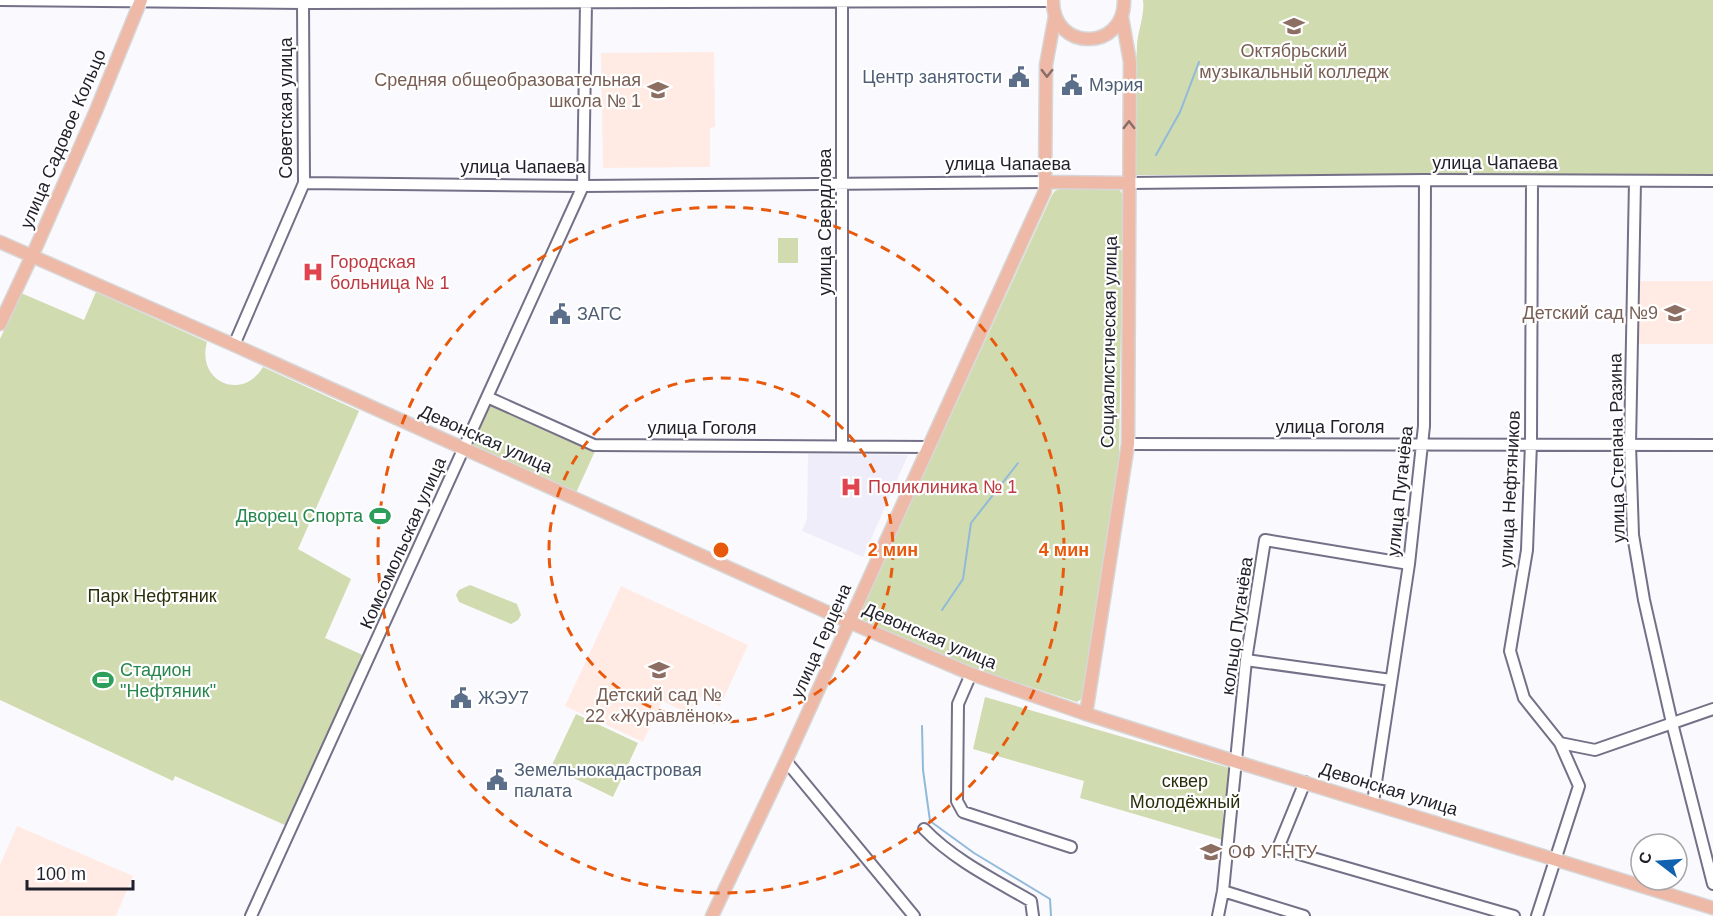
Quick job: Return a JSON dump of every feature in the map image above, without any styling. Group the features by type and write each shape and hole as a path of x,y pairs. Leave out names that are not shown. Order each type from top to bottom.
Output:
{"main road":[{"path":"1047,182 1046,65 1055,16 1053,0"},
{"name":"Социалистическая улица","path":"1086,714 1128,444 1130,62 1122,16 1124,0"},
{"name":"улица Садовое Кольцо","path":"0,324 38,244 95,113 140,1"},
{"path":"1055,16 1066,31 1084,39 1102,37 1111,32 1122,16"},
{"name":"улица Чапаева","path":"1047,182 1129,183"},
{"name":"улица Герцена","path":"712,916 786,761 1045,191 1047,182"},
{"name":"Девонская улица","path":"0,242 970,674 1086,714 1238,758 1305,782 1555,861 1713,908"}],"street":[{"path":"0,0 303,3 1053,0"},
{"name":"улица Свердлова","path":"842,1 842,445"},
{"name":"Советская улица","path":"234,345 304,183 303,3"},
{"name":"Комсомольская улица","path":"251,916 583,186 586,3"},
{"name":"улица Чапаева","path":"1129,183 1425,180 1713,181"},
{"name":"улица Пугачёва","path":"1373,802 1409,564 1422,443 1425,180"},
{"name":"улица Степана Разина","path":"1635,181 1630,445 1633,535 1644,600 1672,723 1713,884"},
{"name":"улица Чапаева","path":"304,183 583,186 1047,182"},
{"name":"улица Нефтяников","path":"1532,182 1531,443 1527,550 1510,651 1524,698 1560,743 1579,786 1538,916"},
{"name":"улица Гоголя","path":"487,397 594,445 928,447"},
{"name":"улица Гоголя","path":"1128,444 1713,445"},
{"name":"кольцо Пугачёва","path":"1218,916 1223,891 1238,758 1246,660 1265,540 1409,564"},
{"path":"1246,660 1391,680"},
{"path":"970,674 958,704 957,801 963,812 1071,847"},
{"path":"1560,743 1595,750 1713,709"},
{"path":"786,761 914,916"},
{"path":"1305,782 1278,848 1514,916"},
{"path":"924,829 938,843 972,868 1031,901 1033,916"},
{"path":"1223,891 1304,916"}],"shaded area":[{"name":"Средняя общеобразовательная школа № 1","path":"714,52 715,127 710,128 710,167 603,168 601,53"},
{"name":"Детский сад №9","path":"1638,281 1713,281 1713,344 1638,344"},
{"name":"Поликлиника № 1","path":"808,454 908,455 863,557 802,531 807,519"},
{"name":"Детский сад № 22 «Журавлёнок»","path":"621,586 748,645 720,706 698,696 690,714 662,701 643,742 565,706"},
{"path":"17,826 133,876 116,916 0,916 0,865"}],"green space":[{"path":"1143,0 1713,0 1713,174 1136,175 1137,45"},
{"path":"1062,188 1119,189 1123,195 1119,459 1084,697 1077,702 953,662 863,620 859,616 1052,195"},
{"path":"778,238 798,238 798,263 778,263"},
{"name":"Парк Нефтяник","path":"96,292 207,342 205,356 208,368 214,377 223,383 233,385 244,383 254,378 263,367 359,411 298,549 351,579 325,638 365,656 287,826 175,776 173,781 0,700 0,339 21,293 84,320"},
{"path":"490,402 596,449 575,495 470,447"},
{"path":"470,585 517,604 521,615 518,620 511,624 459,602 456,595 459,590"},
{"name":"сквер Молодёжный","path":"985,697 1233,769 1223,805 1223,840 1080,798 1084,781 973,749"},
{"path":"576,714 638,743 613,797 551,767"}],"waterway":[{"path":"1156,155 1180,112 1199,62"},
{"path":"942,610 963,579 971,523 1018,463"},
{"path":"922,726 923,770 930,821 974,853 1050,899 1051,916"}],"place":[{"name":"Октябрьский музыкальный колледж","path":"1294,26"},
{"name":"Центр занятости","path":"1019,77"},
{"name":"Мэрия","path":"1072,85"},
{"name":"Средняя общеобразовательная школа № 1","path":"658,90"},
{"name":"Городская больница № 1","path":"313,272"},
{"name":"Детский сад №9","path":"1675,313"},
{"name":"ЗАГС","path":"560,314"},
{"name":"Поликлиника № 1","path":"851,487"},
{"name":"Дворец Спорта","path":"380,516"},
{"name":"Детский сад № 22 «Журавлёнок»","path":"659,670"},
{"name":"Стадион \"Нефтяник\"","path":"103,680"},
{"name":"ЖЭУ7","path":"461,698"},
{"name":"Земельнокадастровая палата","path":"497,780"},
{"name":"ОФ УГНТУ","path":"1211,852"}]}
